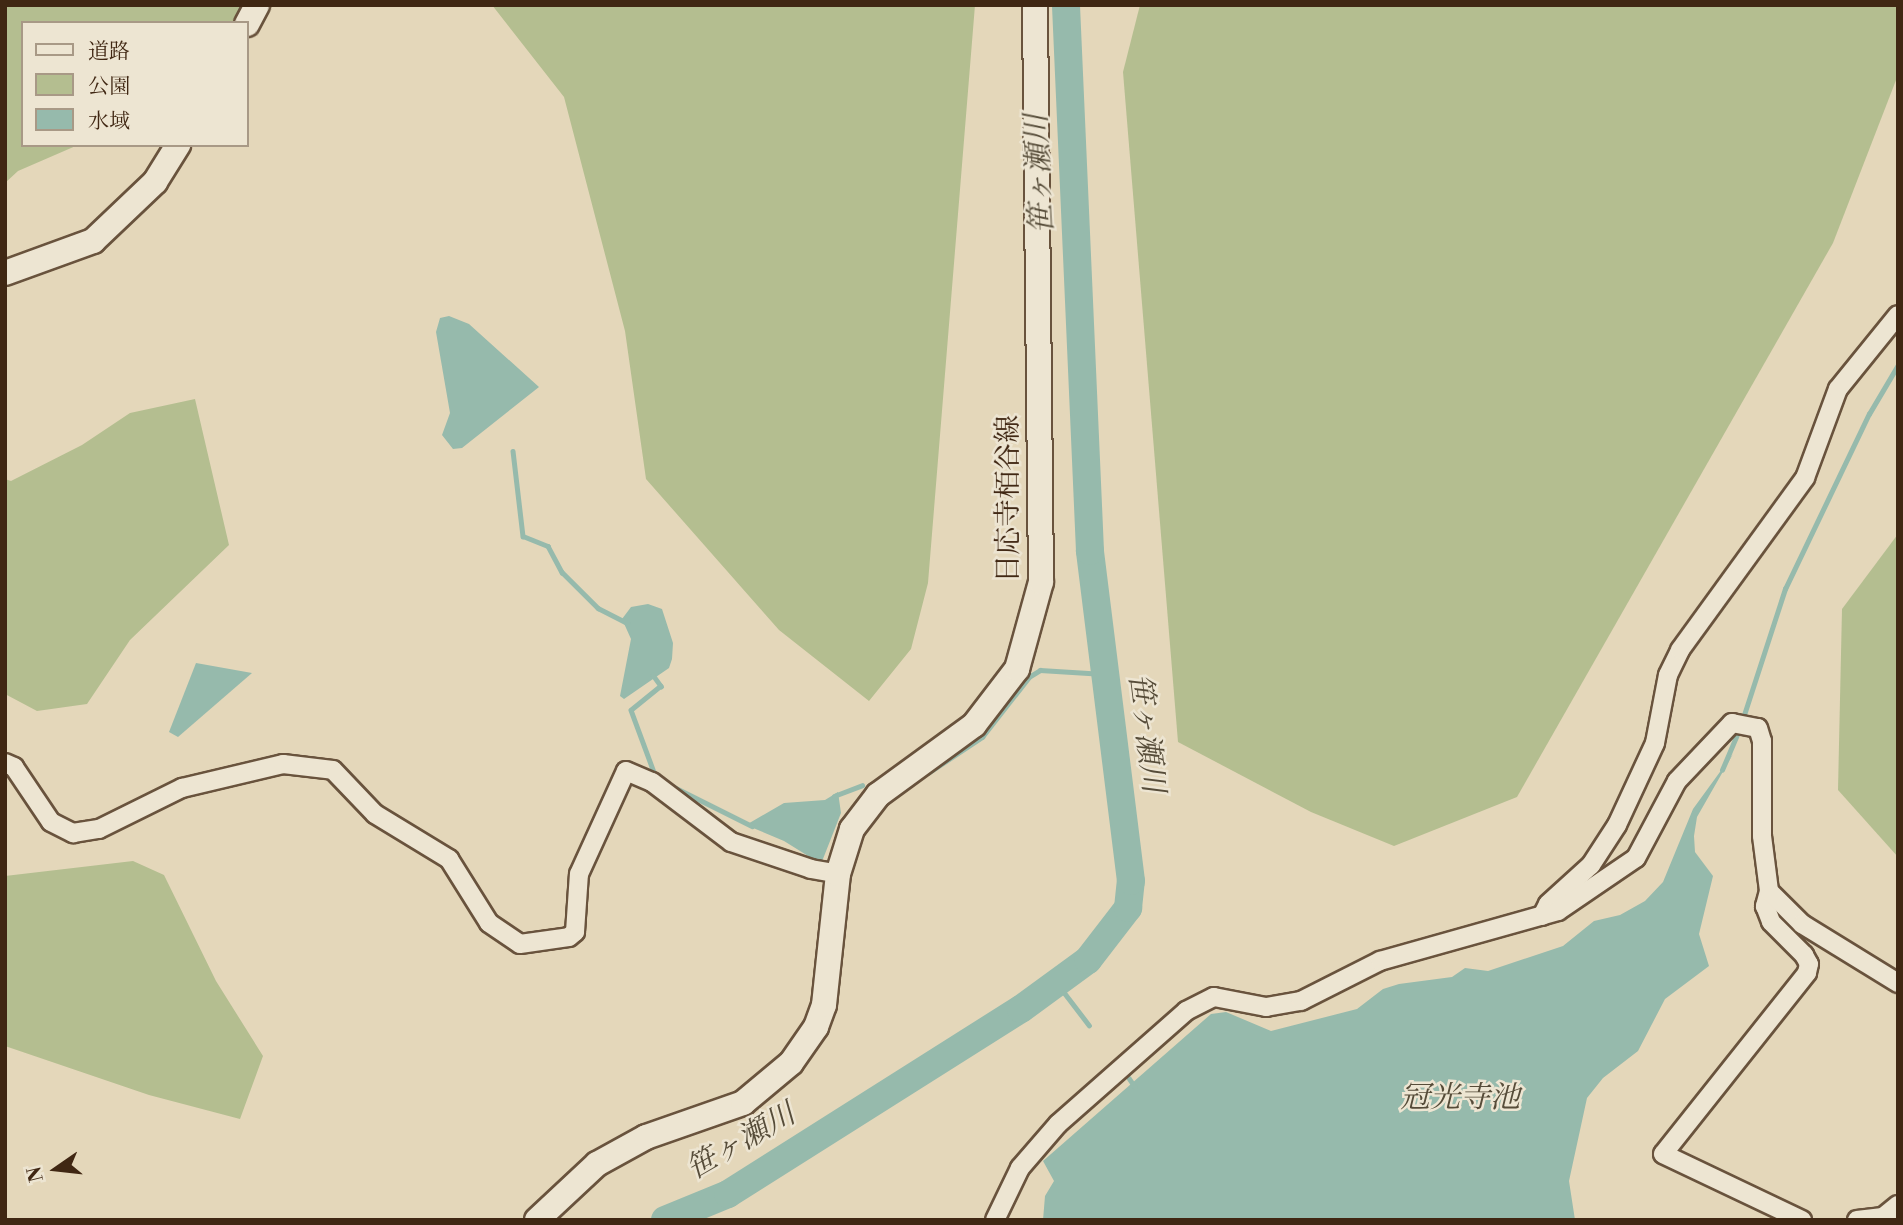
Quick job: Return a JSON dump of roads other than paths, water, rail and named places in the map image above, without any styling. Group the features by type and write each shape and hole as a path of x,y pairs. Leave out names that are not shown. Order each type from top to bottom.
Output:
{"main road":[{"path":"248,22 257,5"},
{"name":"日応寺栢谷線","path":"537,1220 597,1164 646,1137 743,1103 791,1063 816,1027 824,1005 838,874 852,829 878,795 974,725 1017,669 1041,582 1035,5"},
{"path":"5,272 48,261 93,241 155,182 177,147"}],"street":[{"path":"1542,916 1548,904 1591,865 1617,825 1655,743 1668,675 1680,650 1805,478 1838,389 1898,315"},
{"path":"995,1220 1020,1168 1058,1124 1202,1000 1227,997 1266,1007 1301,1002 1361,967 1542,916 1604,884 1636,858 1677,781 1714,737 1732,723 1758,728 1762,741 1762,836 1769,891 1765,906 1771,922 1804,955 1809,964 1807,973 1663,1154 1802,1220"},
{"path":"5,762 14,768 51,822 73,832 99,829 182,788 270,767 307,765 333,770 375,814 449,859 489,923 520,944 569,937 575,932 579,874 626,771 652,782 731,842 811,869 838,874"},
{"path":"1769,891 1802,925 1898,984"},
{"path":"1857,1220 1883,1217 1898,1205"}],"water":[{"path":"449,316 469,324 539,387 462,448 453,449 442,435 450,413 436,332 440,318"},
{"path":"648,604 662,609 673,643 672,659 669,668 624,699 620,696 631,639 622,619 631,607"},
{"path":"196,663 252,673 178,737 169,732"},
{"name":"冠光寺池","path":"1733,754 1697,817 1694,836 1695,852 1713,876 1699,934 1709,966 1665,999 1638,1051 1603,1078 1587,1098 1569,1181 1575,1220 1043,1220 1045,1196 1054,1181 1043,1161 1211,1014 1226,1012 1271,1031 1357,1009 1383,989 1399,984 1452,977 1465,968 1488,971 1563,946 1594,921 1620,915 1645,901 1663,882 1693,809"},
{"path":"838,792 841,813 821,864 784,841 746,825 784,803 825,800"}],"waterway":[{"name":"笹ヶ瀬川","path":"665,1220 728,1194 1021,1009 1088,960 1128,908 1131,881 1090,551 1066,5"},
{"path":"1744,715 1785,589 1869,414 1898,365"},
{"path":"513,451 523,536 548,546 562,572 598,608 627,623"},
{"path":"928,773 982,737 1029,677 1040,670 1104,674"},
{"path":"653,675 661,686 631,710 655,775"},
{"path":"1722,770 1739,730"},
{"path":"668,784 752,826"},
{"path":"834,796 862,785"},
{"path":"1057,983 1089,1025"},
{"path":"1129,1078 1135,1087"}]}
